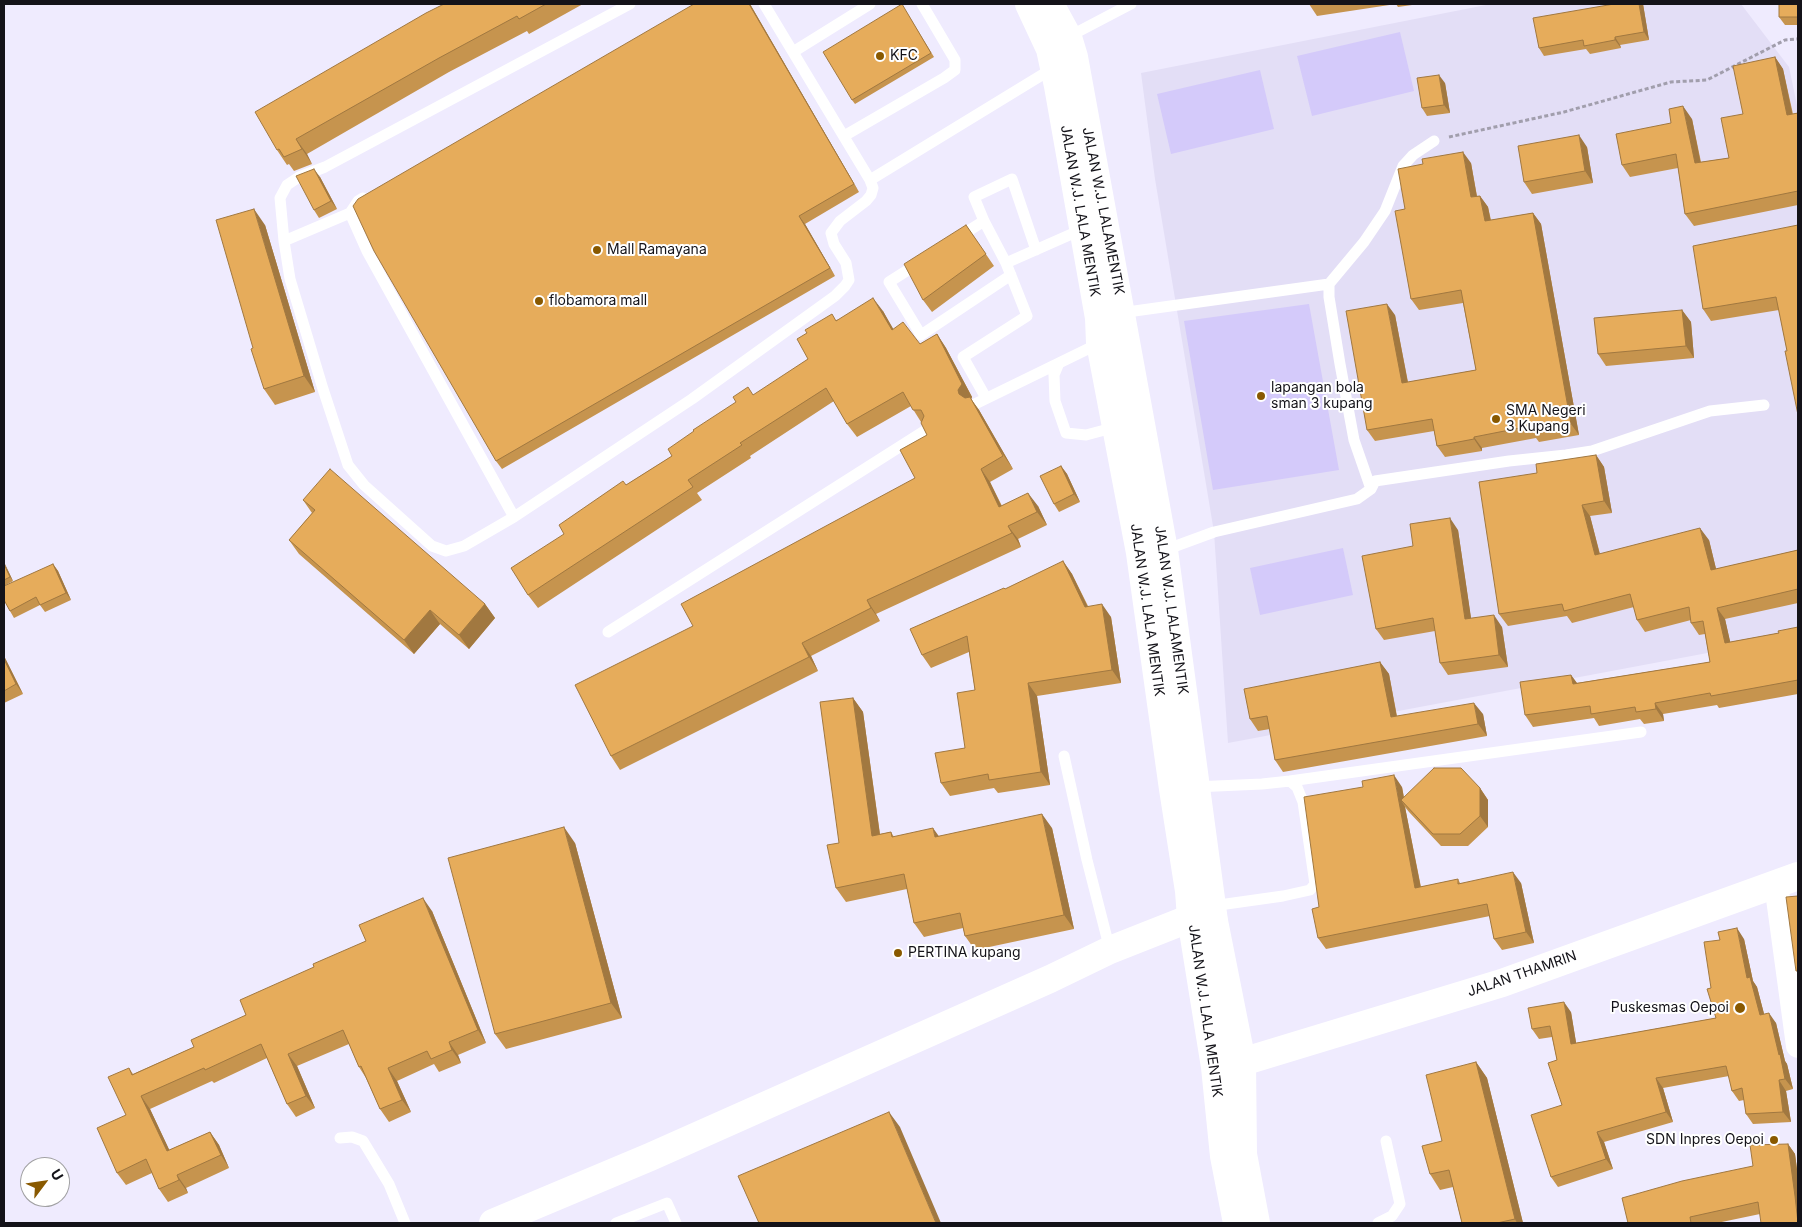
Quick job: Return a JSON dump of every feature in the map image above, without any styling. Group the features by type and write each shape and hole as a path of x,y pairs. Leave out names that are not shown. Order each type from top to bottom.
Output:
{"main road":[{"name":"JALAN W.J. LALA MENTIK","path":"1029,4 1061,53 1083,229 1112,332 1116,426 1152,552 1184,788 1189,891 1205,915 1215,1066 1224,1156 1237,1223"},
{"name":"JALAN W.J. LALAMENTIK","path":"1050,4 1061,53 1152,552"},
{"name":"JALAN THAMRIN","path":"1215,1066 1242,1062 1502,983 1787,880"},
{"path":"493,1223 650,1156 1110,950 1205,915 1242,1062 1243,1154 1256,1223"}],"street":[{"path":"1787,880 1798,1046"}],"lane":[{"path":"630,4 325,167 293,181 287,186 280,198 290,279 322,389 348,465 364,485 432,546 446,551 464,546 514,517 692,399 835,296 849,280 846,263 834,244 831,233 840,221 866,201 871,195 873,188 844,136 764,4"},
{"path":"794,52 870,4"},
{"path":"844,136 955,70 955,60 922,4"},
{"path":"870,180 1131,4"},
{"path":"975,404 1059,363 1112,332 1329,284 1364,242 1385,211 1403,166 1413,155 1434,141"},
{"path":"986,398 963,357 1027,316 1006,263 974,197 1012,179 1036,250"},
{"path":"284,240 350,213 358,201 373,191"},
{"path":"350,213 367,251 514,517"},
{"path":"945,246 984,221"},
{"path":"1006,263 1083,229"},
{"path":"929,256 890,282 920,336 1011,275"},
{"path":"1329,284 1340,364 1354,440 1371,489"},
{"path":"1059,363 1054,374 1055,401 1066,433 1086,435 1116,426"},
{"path":"1152,552 1214,532 1357,499 1371,489 1375,481 1592,451 1710,411 1764,405"},
{"path":"608,632 926,430"},
{"path":"1184,788 1290,782 1641,732"},
{"path":"1064,756 1087,860 1110,950"},
{"path":"1205,915 1220,906 1282,896 1310,890 1314,887 1302,802 1297,787 1290,782"},
{"path":"340,1138 352,1137 364,1141 389,1184 405,1223"},
{"path":"1378,1223 1392,1216 1400,1204 1386,1141"},
{"path":"616,1223 667,1203 676,1223"}],"path":[{"path":"1434,141 1564,112 1671,82 1707,80 1785,40 1798,40"}],"shaded area":[{"name":"SMA Negeri 3 Kupang","path":"1491,4 1741,4 1789,67 1798,110 1798,636 1228,743 1214,532 1155,179 1141,73"},
{"path":"1400,32 1414,91 1312,116 1297,56"},
{"path":"1260,70 1274,129 1171,154 1157,94"},
{"name":"lapangan bola sman 3 kupang","path":"1309,304 1339,470 1213,490 1184,321"},
{"path":"1343,548 1353,595 1260,615 1250,568"}],"building":[{"path":"444,4 546,4 519,19 517,16 439,58 296,139 302,149 284,157 279,149 277,150 255,112"},
{"name":"Mall Ramayana","path":"694,4 749,4 854,184 799,216 830,268 496,461 374,251 353,206 358,199"},
{"name":"KFC","path":"902,4 931,53 852,100 823,52"},
{"path":"1614,4 1639,4 1644,32 1615,37 1615,40 1584,46 1583,40 1539,48 1533,18"},
{"path":"1779,4 1798,4 1798,17 1779,17"},
{"path":"1775,57 1787,115 1798,113 1798,191 1685,214 1676,154 1622,165 1616,134 1671,123 1669,109 1683,106 1695,163 1729,158 1721,118 1743,114 1733,66"},
{"path":"1439,75 1444,105 1422,108 1417,78"},
{"path":"1579,135 1585,171 1524,182 1518,146"},
{"path":"1463,152 1471,197 1480,196 1485,221 1533,213 1571,424 1531,431 1530,426 1437,446 1432,419 1367,430 1346,311 1387,304 1402,383 1476,370 1461,290 1411,299 1395,211 1405,209 1398,169 1423,164 1422,159"},
{"path":"314,169 331,201 314,210 296,176"},
{"path":"254,209 304,376 264,389 251,349 253,348 216,220"},
{"path":"966,225 986,254 923,300 904,264"},
{"path":"1798,225 1798,415 1776,297 1703,309 1693,246"},
{"path":"873,298 892,330 903,322 920,344 937,334 962,384 958,390 959,394 965,398 970,397 1003,456 981,469 999,507 1028,493 1037,512 1008,526 1012,533 867,600 871,608 802,643 809,657 611,756 575,685 693,626 681,604 915,478 900,450 927,435 921,423 924,416 921,410 913,410 903,392 847,424 826,388 740,443 742,445 688,480 693,487 528,595 511,568 564,534 559,525 623,481 626,485 672,456 668,449 736,402 733,397 748,387 753,395 808,359 797,339 807,333 805,330 832,314 836,321"},
{"path":"1682,310 1686,346 1598,354 1594,318"},
{"path":"1596,455 1604,501 1582,505 1595,555 1700,528 1711,570 1798,550 1798,589 1717,608 1725,643 1779,633 1778,631 1798,627 1798,680 1711,696 1710,693 1655,703 1656,709 1636,712 1635,707 1591,714 1590,706 1525,715 1520,682 1571,675 1573,684 1710,662 1703,621 1691,623 1689,607 1637,620 1630,594 1564,611 1562,604 1499,614 1479,482 1537,473 1536,464"},
{"path":"1061,466 1074,494 1054,504 1040,476"},
{"path":"330,469 485,604 459,635 430,610 404,640 289,540 315,510 303,500"},
{"path":"1450,518 1465,619 1494,615 1499,655 1440,663 1433,618 1376,629 1362,556 1413,546 1410,524"},
{"path":"1063,561 1085,607 1102,604 1112,670 1028,683 1041,772 989,780 988,774 941,783 935,753 965,748 957,693 975,690 967,636 922,655 910,629 1005,589"},
{"path":"4,564 10,577 4,580"},
{"path":"53,564 66,593 40,605 36,597 10,611 4,600 4,586"},
{"path":"4,659 16,684 4,691"},
{"path":"1380,662 1391,717 1474,703 1478,724 1275,760 1267,716 1250,719 1244,689"},
{"path":"853,698 872,836 891,832 892,837 933,828 935,837 1042,814 1064,915 965,936 960,913 914,923 904,874 836,888 827,845 839,843 820,702"},
{"path":"1434,768 1461,768 1480,788 1480,816 1460,834 1433,834 1401,800"},
{"path":"1394,775 1415,888 1458,879 1458,884 1513,872 1526,932 1494,939 1487,904 1318,938 1312,909 1319,907 1304,797 1363,787 1362,781"},
{"path":"564,827 611,1003 495,1034 448,858"},
{"path":"1798,896 1798,971 1796,971 1786,897"},
{"path":"423,898 478,1030 449,1042 452,1050 431,1059 427,1051 388,1068 402,1100 380,1109 343,1030 288,1054 306,1096 287,1104 261,1044 205,1070 204,1068 141,1096 167,1151 210,1132 221,1155 177,1175 179,1180 159,1189 146,1159 117,1173 97,1128 126,1115 108,1077 129,1068 132,1075 194,1047 191,1040 246,1015 240,1000 314,967 313,964 366,941 359,925"},
{"path":"1737,928 1747,978 1750,977 1760,1015 1769,1013 1780,1054 1785,1079 1779,1080 1783,1112 1746,1114 1742,1088 1732,1091 1726,1066 1656,1078 1666,1112 1597,1132 1606,1159 1551,1177 1531,1115 1562,1105 1548,1063 1557,1060 1550,1026 1532,1029 1528,1008 1564,1002 1571,1044 1716,1018 1707,989 1711,988 1704,942 1720,940 1718,932"},
{"path":"1476,1062 1515,1219 1497,1223 1462,1223 1449,1170 1430,1174 1422,1146 1442,1141 1426,1075"},
{"path":"889,1112 936,1223 759,1223 738,1176"},
{"path":"1788,1144 1798,1223 1761,1223 1758,1202 1690,1217 1691,1223 1628,1223 1622,1198 1682,1181 1753,1166 1750,1145"}],"place":[{"name":"KFC","path":"880,56"},
{"name":"Mall Ramayana","path":"597,250"},
{"name":"flobamora mall","path":"539,301"},
{"name":"lapangan bola sman 3 kupang","path":"1261,396"},
{"name":"SMA Negeri 3 Kupang","path":"1496,419"},
{"name":"PERTINA kupang","path":"898,953"},
{"name":"Puskesmas Oepoi","path":"1740,1008"},
{"name":"SDN Inpres Oepoi","path":"1774,1140"}]}
